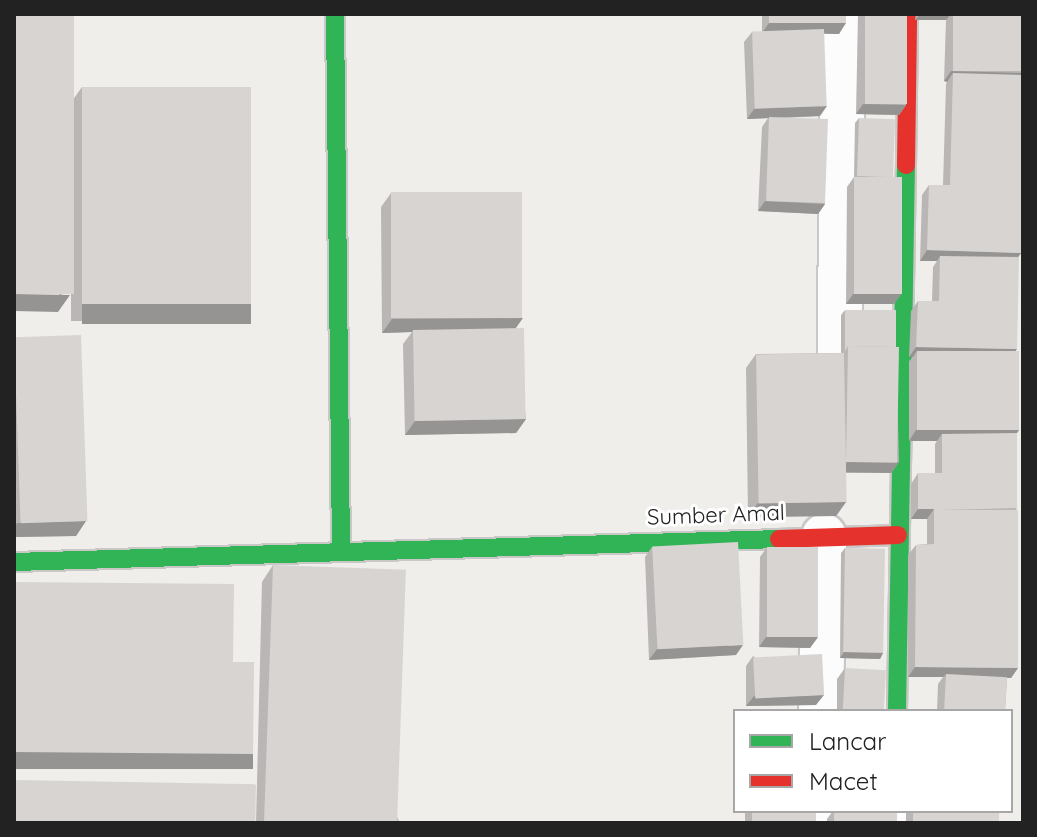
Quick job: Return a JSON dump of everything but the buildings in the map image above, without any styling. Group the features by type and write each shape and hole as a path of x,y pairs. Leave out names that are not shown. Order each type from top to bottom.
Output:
{"street":[{"path":"335,14 341,552"},
{"path":"821,709 831,536 838,473 843,14"},
{"path":"897,709 908,14"},
{"name":"Sumber Amal","path":"14,562 898,535"}],"traffic: fast":[{"path":"335,14 341,552"},
{"path":"897,709 906,165"},
{"path":"14,562 779,539"}],"traffic: jam":[{"path":"906,165 908,14"},
{"path":"779,539 898,535"}]}
